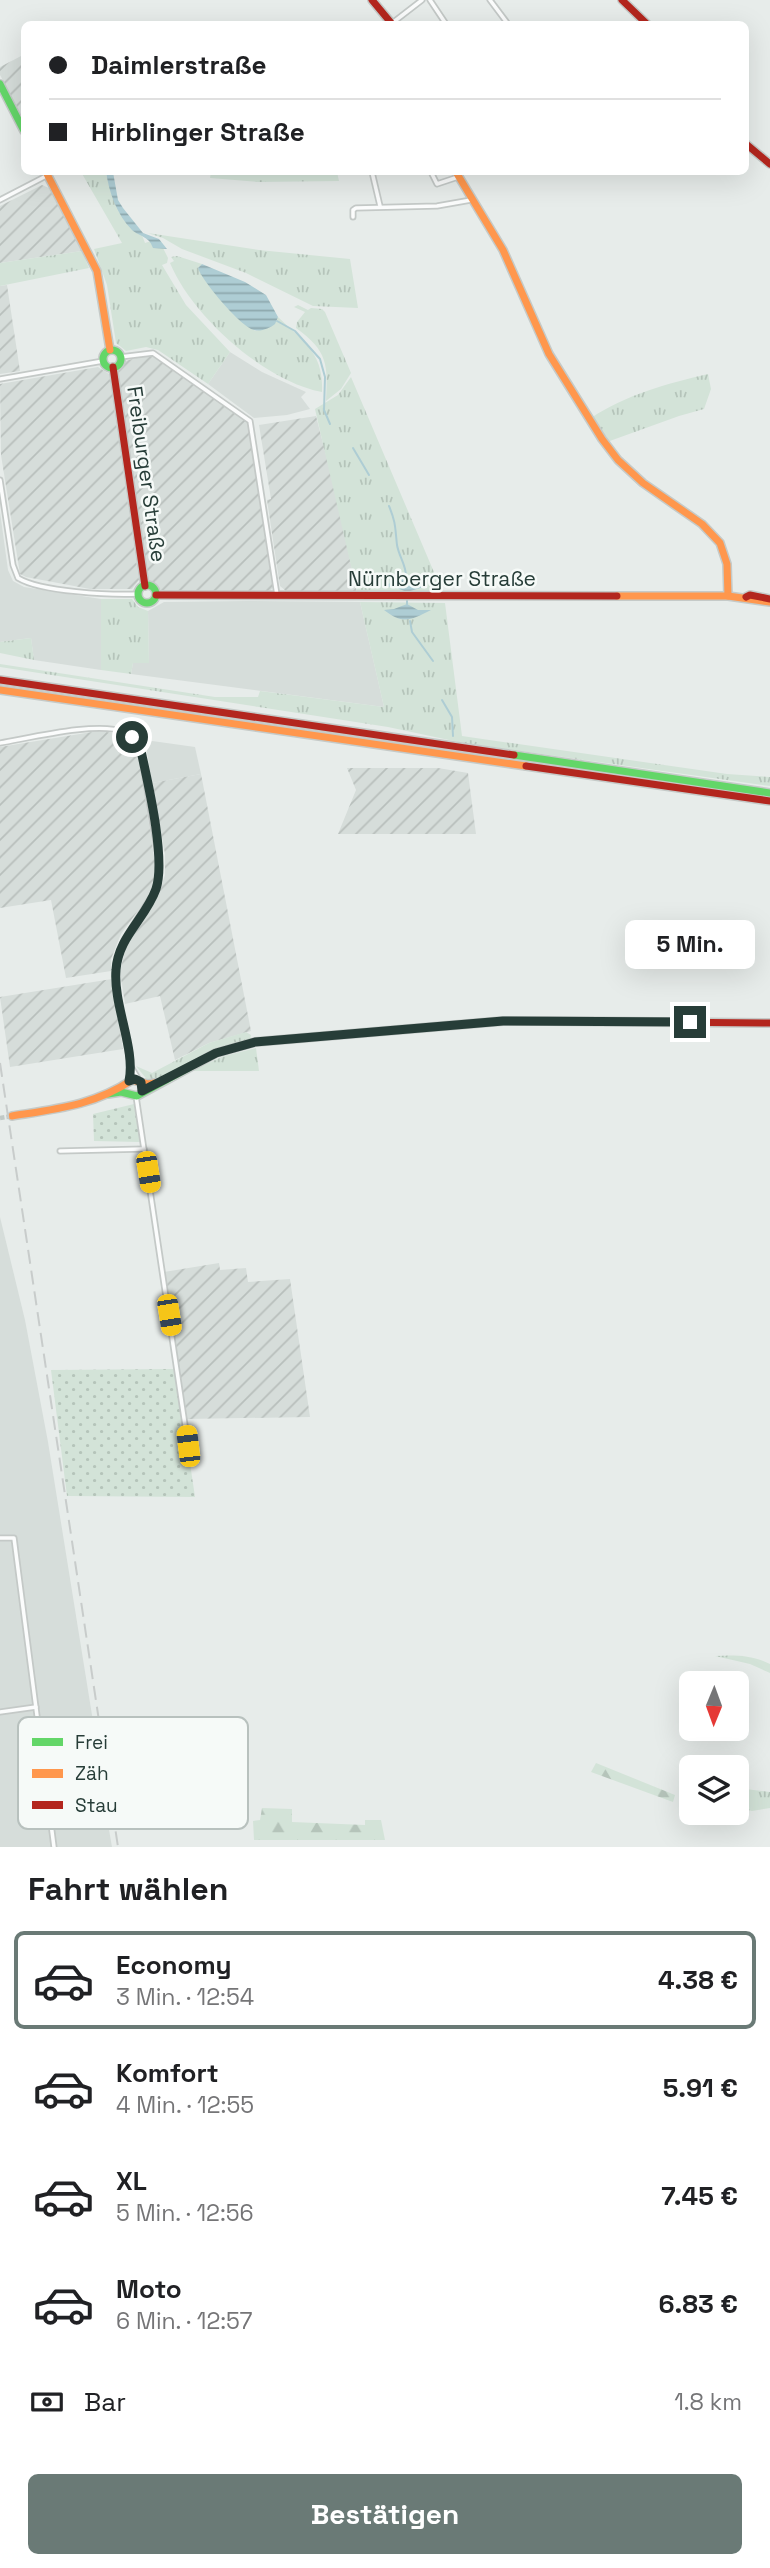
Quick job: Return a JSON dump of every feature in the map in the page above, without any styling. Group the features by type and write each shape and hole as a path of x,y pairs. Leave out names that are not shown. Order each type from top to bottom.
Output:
{"main road":[{"path":"372,0 390,21"},
{"path":"622,0 644,21"},
{"path":"0,85 21,125"},
{"path":"749,146 770,164"},
{"path":"48,175 97,271 110,350"},
{"path":"458,175 503,250 551,358 602,439 629,471 654,492 702,524 720,543 727,564 728,596"},
{"path":"110,350 118,352 120,357 118,365 113,367 107,366 103,361 110,350"},
{"name":"Freiburger Straße","path":"113,367 145,586"},
{"path":"145,586 152,587 156,595 153,601 148,603 140,600 138,594 145,586"},
{"name":"Nürnberger Straße","path":"156,595 728,596 770,601"},
{"path":"0,680 770,793"},
{"path":"0,690 770,801"},
{"path":"108,1094 137,1089 169,1078 202,1059 232,1048 303,1037 503,1021 770,1023"},
{"path":"128,1083 137,1089"},
{"path":"128,1083 137,1089"},
{"path":"12,1116 72,1109 128,1083"}],"street":[{"path":"396,21 422,0"},
{"path":"430,0 444,21"},
{"path":"490,0 506,21"},
{"path":"0,200 44,175"},
{"path":"373,175 380,206"},
{"path":"432,175 437,184 455,175"},
{"path":"353,217 353,210 356,208 437,206 471,200"},
{"path":"120,357 153,353 250,421 277,595"},
{"path":"0,379 103,361"},
{"path":"0,480 13,565 18,578 88,593 138,594"},
{"path":"0,743 108,728 129,734 140,747 160,868 156,889 124,940 116,968 116,985 137,1089 188,1446"},
{"path":"128,1083 130,1063"},
{"path":"60,1151 144,1149"},
{"path":"0,1538 14,1538 37,1717"},
{"path":"0,1712 36,1707"},
{"path":"52,1829 54,1847"}],"shaded area":[{"path":"21,56 21,114 0,75 0,67"},
{"path":"42,185 49,188 82,251 0,263 0,206"},
{"path":"7,285 20,371 0,374 0,286"},
{"path":"230,352 262,372 306,392 301,397 310,409 287,415 254,418 208,384"},
{"path":"147,355 154,356 250,423 275,585 270,591 163,591 151,584 117,376 118,369 125,361"},
{"path":"98,367 109,374 139,580 132,589 90,589 20,574 1,455 0,384"},
{"path":"316,416 357,592 286,591 280,586 267,500 271,499 259,425"},
{"path":"0,512 8,570 13,581 24,587 101,599 101,670 34,660 31,638 0,642"},
{"path":"164,602 360,602 384,707 131,674 133,663 149,663 148,611"},
{"path":"98,731 122,734 135,744 156,869 154,884 145,901 121,934 111,959 111,971 66,978 51,900 0,908 0,747"},
{"path":"145,740 195,747 201,774 152,783"},
{"path":"347,768 438,768 468,773 476,834 338,834 356,790"},
{"path":"201,774 251,1031 209,1043 175,1060 160,996 125,1004 120,972 126,946 157,898 165,875 165,854 152,783"},
{"path":"112,979 123,1049 10,1067 0,997"},
{"path":"0,1217 25,1320 48,1442 92,1717 18,1717 18,1829 109,1829 112,1847 0,1847"},
{"path":"219,1263 220,1270 246,1268 248,1282 290,1279 310,1417 186,1419 164,1272"}],"green space":[{"path":"83,175 106,175 114,198 130,225 142,235 145,243 151,241 154,248 163,248 168,258 167,263 162,265 186,305 230,352 208,384 158,350 146,347 126,351 116,343 107,285 94,249 122,243"},
{"path":"210,175 338,175 339,181 258,182 210,178"},
{"path":"148,233 259,250 350,259 358,308 313,306 246,273"},
{"path":"82,251 89,268 0,286 0,263"},
{"path":"177,256 202,264 198,268 255,331 270,327 278,317 316,358 320,367 322,392 277,375 232,343 212,324 180,283 170,263 174,261 171,257"},
{"path":"298,305 308,310 322,309 325,312 351,373 341,389 326,401 327,378 324,360 307,336 296,328 305,312 294,307"},
{"path":"708,374 711,389 704,409 607,442 591,418 633,396"},
{"path":"351,377 441,593 357,592 315,409 338,395"},
{"path":"101,599 132,599 138,607 148,611 149,663 133,663 131,674 101,670"},
{"path":"360,602 445,603 462,736 727,774 770,777 770,786 463,743 388,727 0,667 0,664 215,697 258,697 260,691 384,707"},
{"path":"31,638 34,660 0,653 0,642"},
{"path":"246,1032 251,1035 250,1041 206,1055 156,1081 149,1082 136,1066 152,1073 209,1043"},
{"path":"256,1048 259,1071 191,1071 224,1056"},
{"path":"134,1104 140,1142 94,1141 93,1114"},
{"path":"176,1369 195,1497 67,1496 51,1370"},
{"path":"715,1656 757,1659 770,1664 770,1673 750,1664"},
{"path":"596,1763 675,1795 673,1802 591,1772"},
{"path":"749,1789 770,1792 770,1808 749,1810"},
{"path":"262,1808 292,1809 292,1822 365,1825 365,1820 381,1820 385,1840 254,1840 253,1821 260,1820"}],"water":[{"path":"107,175 114,175 118,200 123,208 143,233 159,239 167,249 153,248 147,239 132,230 114,203"},
{"path":"202,264 245,282 266,295 278,317 275,324 254,330 240,321 201,274 198,268"},
{"path":"406,578 423,582 427,586 407,592 382,586"},
{"path":"407,604 418,610 431,610 402,619 384,610"}],"waterway":[{"path":"277,321 295,331 320,359 325,377 324,410 330,424"},
{"path":"353,448 369,475"},
{"path":"389,506 406,578"},
{"path":"407,592 407,604"},
{"path":"410,621 412,632 433,661"},
{"path":"442,700 452,717 453,736"}],"tunnel":[{"path":"0,1118 12,1116"}],"railway":[{"path":"0,1063 98,1717"},
{"path":"115,1829 118,1847"}],"traffic: fast":[{"path":"0,84 21,125"},
{"path":"112,350 118,353 121,359 118,365 112,368 106,365 103,359 106,353 112,350"},
{"path":"147,585 153,588 156,594 153,600 147,603 141,600 138,594 141,588 147,585"},
{"path":"514,755 770,793"},
{"path":"108,1094 121,1092 137,1096 216,1053 255,1042 503,1021 548,1021"}],"traffic: slow":[{"path":"48,175 97,271 110,350"},
{"path":"458,175 503,250 549,354 602,439 618,460 643,483 702,524 720,543 727,564 728,596"},
{"path":"617,596 728,596 770,602"},
{"path":"0,690 526,766"},
{"path":"12,1116 89,1101 132,1080 155,1083"}],"traffic: jam":[{"path":"372,0 390,21"},
{"path":"622,0 644,21"},
{"path":"749,146 770,164"},
{"path":"113,367 145,586"},
{"path":"156,595 617,596"},
{"path":"746,597 750,595 770,599"},
{"path":"0,680 514,755"},
{"path":"526,766 770,801"},
{"path":"548,1021 770,1023"}],"route":[{"path":"132,737 141,751 160,868 156,889 124,940 116,968 116,985 130,1063 129,1081 135,1079 141,1082 142,1091 216,1053 255,1042 503,1021 690,1022"}]}
